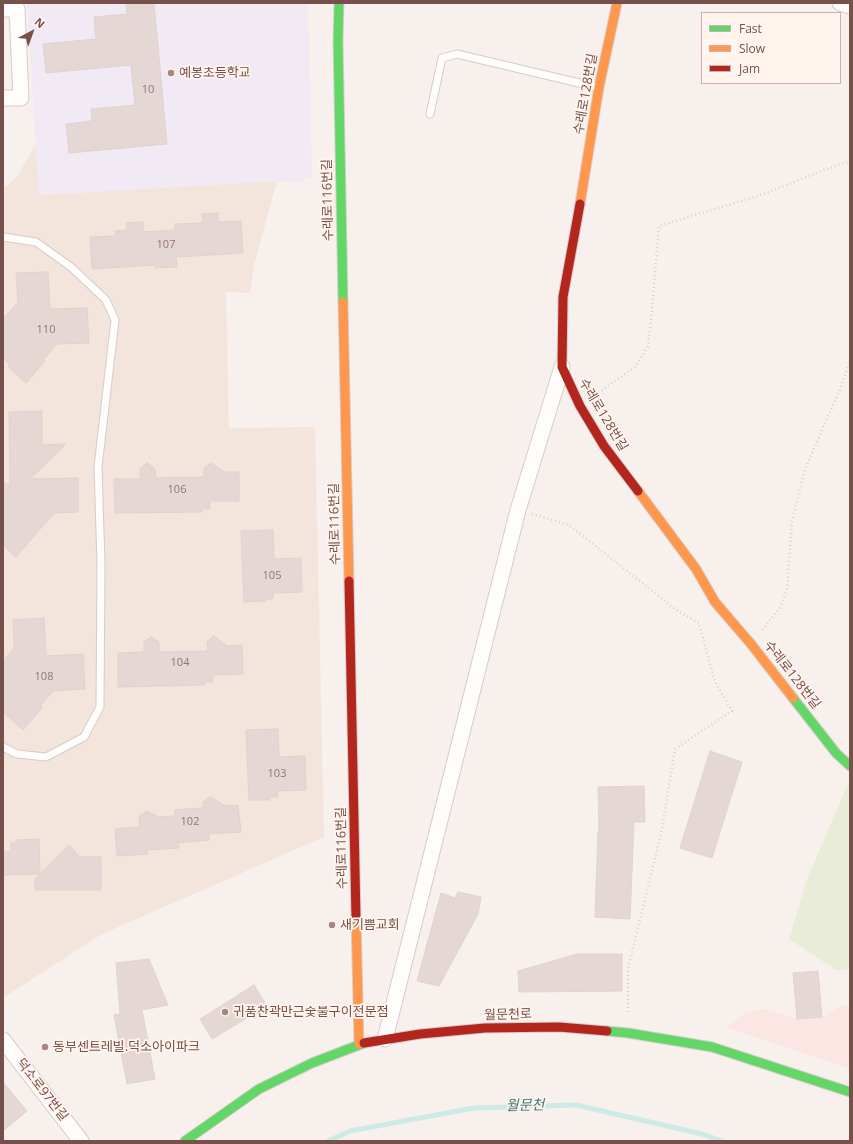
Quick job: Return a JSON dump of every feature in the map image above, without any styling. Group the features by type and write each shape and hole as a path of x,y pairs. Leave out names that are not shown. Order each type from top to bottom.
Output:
{"street":[{"name":"수레로116번길","path":"339,3 338,41 359,1044"},
{"name":"수레로128번길","path":"617,3 599,87 583,188 563,297 562,367 580,406 604,446 696,569 715,602 751,644 836,753 850,766"},
{"path":"840,3 850,6"},
{"path":"3,9 16,9 21,98 3,98"},
{"path":"385,1039 518,510 562,367"},
{"name":"월문천로","path":"185,1141 259,1089 312,1063 359,1044 420,1034 484,1028 559,1027 628,1034 712,1047 850,1092"},
{"name":"덕소로97번길","path":"3,1040 81,1141"}],"lane":[{"path":"430,114 442,58 457,54 599,87"},
{"path":"3,236 36,242 71,267 106,300 115,320 98,467 101,564 100,707 84,737 46,757 17,754 3,747"}],"path":[{"path":"580,406 635,367 648,347 652,320 659,226 764,194 850,161"},
{"path":"751,644 780,608 787,589 792,520 805,469 840,389 850,360"},
{"path":"518,510 569,525 675,609 699,623 715,682 732,711 675,749 662,829 628,969 628,1034"}],"shaded area":[{"name":"예봉초등학교","path":"27,3 308,3 312,177 299,182 277,181 39,195"},
{"path":"37,143 39,195 277,181 254,265 250,293 226,292 229,428 315,427 324,837 102,934 4,997 3,189 16,178"},
{"path":"850,1005 850,1069 726,1027 746,1013 765,1009 797,1019 822,1017 842,1006"}],"green space":[{"path":"848,783 850,785 850,969 836,970 789,939 807,879"}],"building":[{"path":"126,3 154,3 167,144 69,153 66,124 92,121 91,109 135,105 131,65 46,73 43,44 96,39 94,17 127,14"},
{"path":"218,213 218,222 241,221 243,253 176,257 177,267 155,268 155,265 92,269 90,237 115,236 115,231 127,230 126,223 143,222 143,232 175,230 175,224 203,223 202,214"},
{"path":"48,272 50,309 87,308 89,343 57,344 26,383 8,367 10,365 3,358 3,319 18,302 16,273"},
{"path":"42,411 42,445 66,444 30,479 78,478 78,512 54,513 16,557 3,545 3,481 10,487 9,412"},
{"path":"147,463 155,469 156,478 204,477 204,468 211,463 224,472 239,472 239,501 210,501 210,509 201,509 202,512 115,513 114,479 140,479 140,469"},
{"path":"273,530 274,559 301,558 302,592 273,593 273,599 266,599 266,601 244,602 241,531"},
{"path":"44,618 46,656 83,654 85,689 53,691 40,706 42,708 23,730 3,712 3,661 14,648 13,620"},
{"path":"214,636 227,646 242,645 243,674 213,675 213,682 205,682 205,685 118,687 118,653 144,652 144,642 151,637 159,642 159,652 208,651 207,642"},
{"path":"278,729 279,757 305,756 306,790 278,791 278,797 270,797 270,800 249,800 246,730"},
{"path":"710,751 742,762 712,858 680,848"},
{"path":"644,786 645,822 634,822 630,919 595,917 599,831 598,787"},
{"path":"210,797 226,806 238,805 241,832 209,834 209,840 178,843 179,848 147,850 147,854 117,856 115,829 140,827 139,816 147,811 159,817 175,816 175,810 203,808 203,802"},
{"path":"39,839 40,874 3,875 3,852 11,852 11,843 16,843 16,840"},
{"path":"69,845 80,857 101,857 101,890 35,890 35,879"},
{"path":"458,892 481,897 478,914 439,986 417,981 441,893 455,898"},
{"path":"577,954 622,954 622,991 519,992 518,971"},
{"path":"149,959 168,1005 142,1010 155,1079 127,1084 114,1015 120,1014 116,963"},
{"path":"818,971 822,1017 797,1019 793,973"},
{"path":"254,985 267,1006 212,1039 200,1019"},
{"path":"3,1082 27,1111 3,1131"}],"waterway":[{"name":"월문천","path":"328,1141 350,1131 474,1108 576,1105 702,1134 722,1141"}],"traffic: fast":[{"path":"339,3 338,41 343,302"},
{"path":"793,698 836,753 850,766"},
{"path":"607,1031 712,1047 850,1092"},
{"path":"185,1141 259,1089 312,1063 364,1043"}],"traffic: slow":[{"path":"580,204 599,87 617,3"},
{"path":"343,302 349,581"},
{"path":"638,491 696,569 715,602 751,644 793,698"},
{"path":"356,918 359,1044"}],"traffic: jam":[{"path":"580,204 563,297 562,367 580,406 604,446 638,491"},
{"path":"349,581 356,918"},
{"path":"364,1043 420,1034 485,1028 559,1027 607,1031"}],"place":[{"name":"예봉초등학교","path":"171,73"},
{"name":"새기쁨교회","path":"332,925"},
{"name":"귀품찬곽만근숯불구이전문점","path":"225,1012"},
{"name":"동부센트레빌.덕소아이파크","path":"45,1047"}]}
